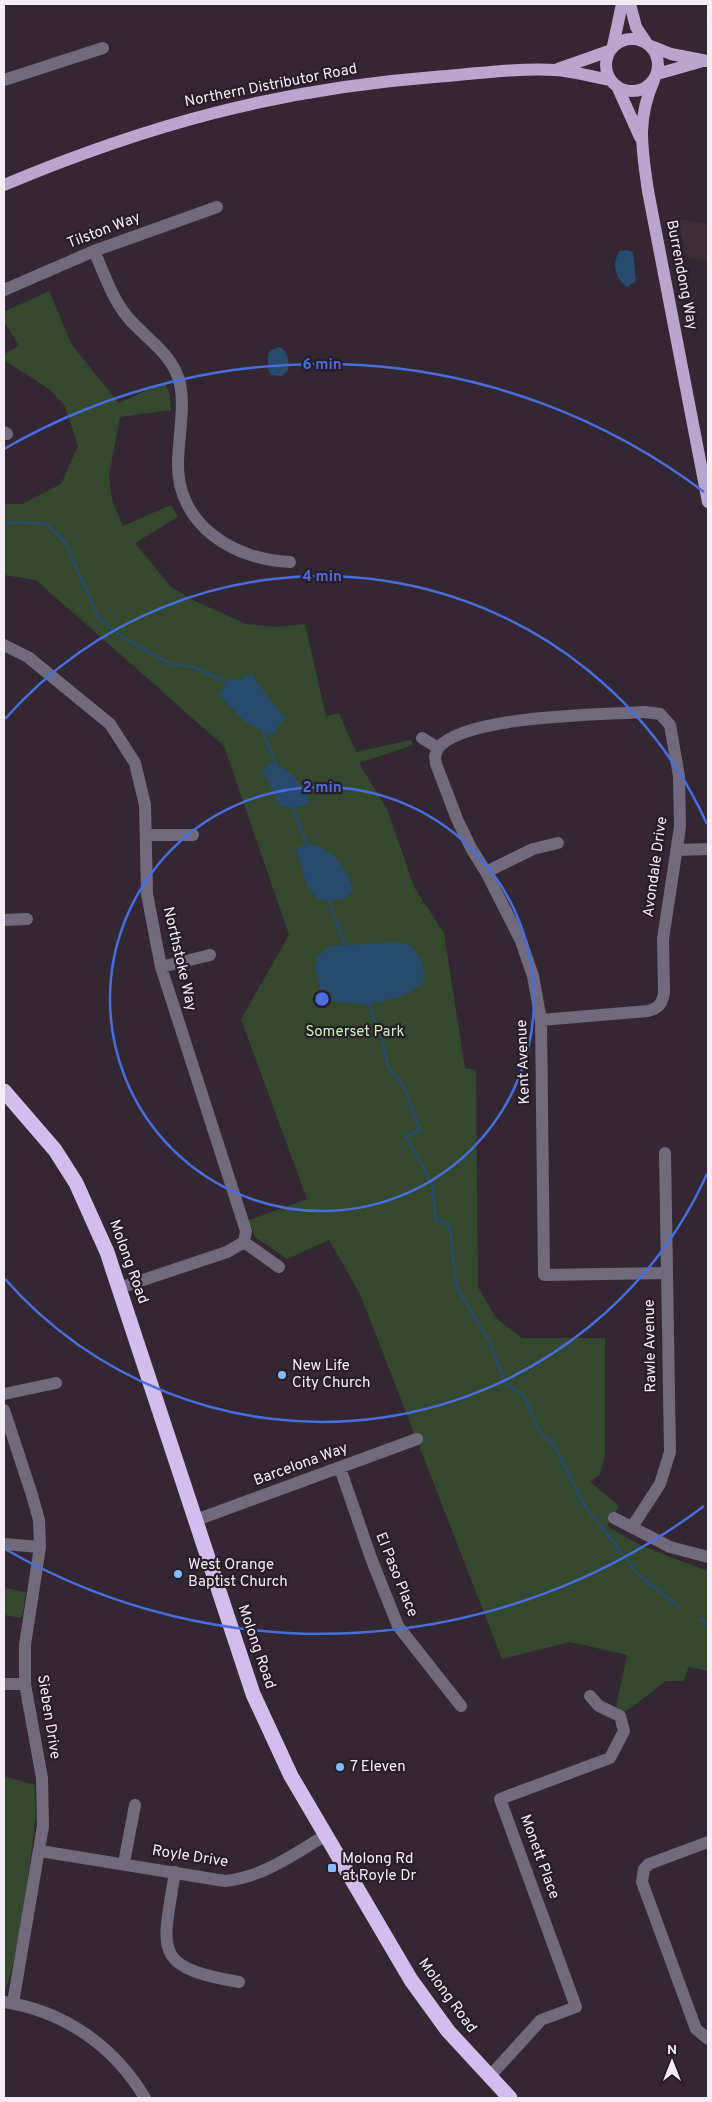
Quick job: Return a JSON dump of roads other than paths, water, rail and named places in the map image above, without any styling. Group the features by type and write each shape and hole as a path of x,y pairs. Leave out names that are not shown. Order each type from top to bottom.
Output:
{"highway":[{"name":"Molong Road","path":"4,1091 41,1132 76,1183 107,1252 253,1694 287,1768 412,1980 448,2031 510,2098"}],"main road":[{"path":"622,4 606,67 614,83 635,91 645,88 655,77 708,61"},
{"path":"630,4 636,27 658,60 655,77"},
{"path":"611,49 622,40 630,38 671,54 708,61"},
{"name":"Northern Distributor Road","path":"555,70 611,49"},
{"name":"Northern Distributor Road","path":"4,185 80,153 153,128 276,98 404,79 555,70 614,83"},
{"name":"Burrendong Way","path":"641,141 644,102 655,77"},
{"name":"Burrendong Way","path":"614,83 632,114 641,141 649,197 708,502"}],"street":[{"path":"4,80 103,48"},
{"name":"Tilston Way","path":"4,290 94,251 217,207"},
{"path":"94,251 116,301 177,373 182,420 178,465 185,504 205,528 231,549 266,561 290,562"},
{"name":"Northstoke Way","path":"4,644 28,657 110,724 134,763 145,805 148,834 147,894 161,967 246,1228 244,1242"},
{"name":"Avondale Drive","path":"438,748 442,743 456,735 502,723 644,712 660,714 670,725 679,776 680,828 665,921 664,993 658,1008 648,1011 540,1020"},
{"path":"422,738 438,748"},
{"name":"Kent Avenue","path":"438,748 436,764 457,819 521,941 533,976 540,1020 544,1275 666,1273"},
{"path":"148,834 193,835"},
{"path":"486,872 533,849 558,843"},
{"path":"677,850 708,849"},
{"path":"4,920 28,919"},
{"path":"161,967 210,955"},
{"name":"Rawle Avenue","path":"632,1527 660,1484 670,1452 665,1154"},
{"path":"119,1288 227,1252 244,1242 279,1267"},
{"path":"4,1394 56,1383"},
{"name":"Sieben Drive","path":"4,1410 39,1520 40,1547 25,1645 24,1684 43,1791 43,1826 40,1850 8,2003 53,2016 96,2040 132,2076 145,2098"},
{"name":"Barcelona Way","path":"196,1520 417,1439"},
{"name":"El Paso Place","path":"340,1468 371,1558 398,1626 461,1706"},
{"path":"614,1518 670,1547 708,1557"},
{"path":"4,1544 40,1547"},
{"path":"4,1684 24,1684"},
{"name":"Monett Place","path":"490,2076 540,2020 576,2007 500,1799 610,1758 624,1731 620,1716 599,1706 590,1696"},
{"path":"124,1863 135,1805"},
{"name":"Royle Drive","path":"40,1850 225,1881 244,1879 263,1872 326,1835"},
{"path":"708,1842 649,1864 642,1875 642,1882 696,2028 708,2039"},
{"path":"174,1872 165,1940 168,1952 176,1962 206,1976 240,1982"}],"water":[{"path":"627,250 633,252 636,281 627,287 617,275 615,265 620,251"},
{"path":"280,347 288,357 288,370 282,376 271,375 268,368 268,354 271,350"},
{"path":"251,674 285,718 272,735 244,721 219,694 230,678 240,681"},
{"path":"269,763 289,772 304,790 311,803 296,808 281,807 263,772"},
{"path":"312,844 335,857 347,875 354,891 343,900 319,900 307,886 296,848"},
{"path":"399,942 411,947 419,956 425,981 404,996 365,1005 324,1000 315,969 317,957 330,946"}],"waterway":[{"path":"708,16 708,21"},
{"path":"4,525 14,522 46,524 65,542 99,618 122,637 171,664 193,667 229,683"},
{"path":"262,728 276,765"},
{"path":"292,805 308,847"},
{"path":"328,899 346,947"},
{"path":"367,1001 383,1043 388,1067 404,1087 420,1130 406,1136 432,1184 436,1221 449,1224 457,1288 489,1341 506,1384 524,1396 539,1430 555,1447 584,1505 639,1575 678,1606"},
{"path":"700,1619 708,1625"}],"place":[{"name":"New Life City Church","path":"282,1375"},
{"name":"West Orange Baptist Church","path":"178,1574"},
{"name":"7 Eleven","path":"340,1767"},
{"name":"Molong Rd at Royle Dr","path":"332,1868"}],"park label":[{"name":"Somerset Park","path":"355,1032"}]}
